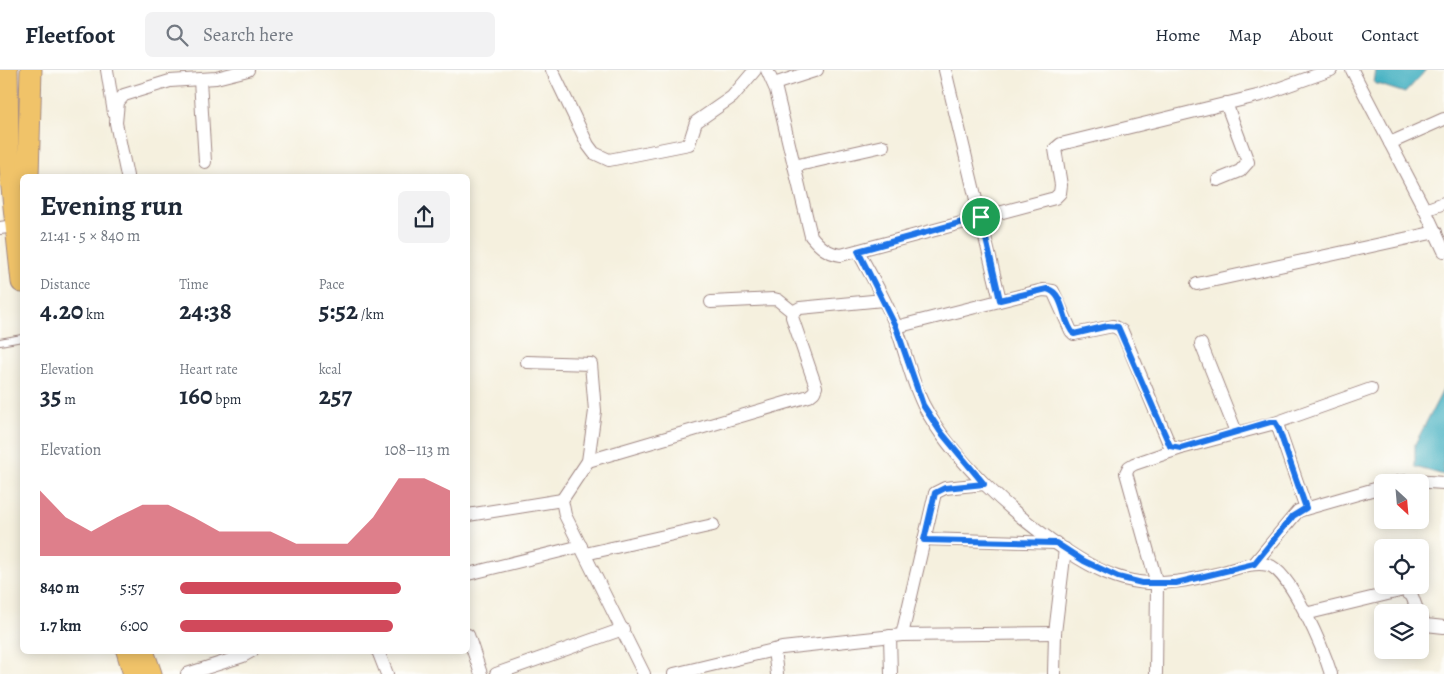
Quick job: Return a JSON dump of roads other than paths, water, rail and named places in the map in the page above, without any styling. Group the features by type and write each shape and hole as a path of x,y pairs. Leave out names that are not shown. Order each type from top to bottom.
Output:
{"highway":[{"path":"7,70 8,227 20,274"},
{"path":"28,174 31,70"},
{"path":"128,654 134,674"},
{"path":"144,654 151,674"}],"street":[{"path":"106,70 127,174"},
{"path":"116,123 118,102 124,95 170,81 200,80 248,70"},
{"path":"552,70 588,145 594,154 609,160 689,144 696,122 732,98 755,70"},
{"path":"767,70 774,84 811,236 818,246 830,253 841,255 1046,201 1060,193 1061,185 1055,149 1061,144 1273,92 1331,70"},
{"path":"774,84 817,70"},
{"path":"945,70 1000,300"},
{"path":"1352,70 1425,210 1444,251"},
{"path":"200,80 205,162"},
{"path":"1218,180 1240,171 1248,162 1226,103"},
{"path":"1390,143 1444,119"},
{"path":"794,166 883,146"},
{"path":"1425,210 1444,203"},
{"path":"1197,284 1436,232"},
{"path":"858,251 896,327 923,405 940,431 990,492 1061,546 1118,577 1157,584 1176,583 1254,564 1269,565 1283,576 1305,614 1322,647 1331,674"},
{"path":"896,327 1047,289 1056,294 1069,327 1074,334 1108,326 1118,327 1167,441 1175,448 1181,448"},
{"path":"711,302 774,299 793,312"},
{"path":"793,312 800,308 883,300"},
{"path":"588,462 808,396 814,392 816,386 792,317 793,312"},
{"path":"1201,344 1236,432"},
{"path":"527,362 591,364 595,412 588,462 562,500 565,515 644,674"},
{"path":"1156,674 1157,584 1126,473 1129,467 1181,448 1275,422 1371,389"},
{"path":"1275,422 1306,508"},
{"path":"1429,482 1444,483"},
{"path":"891,674 896,636 924,540 935,493 945,488 984,484"},
{"path":"1254,564 1293,516 1306,508 1374,489"},
{"path":"470,514 562,500"},
{"path":"470,574 713,525"},
{"path":"924,540 1061,546"},
{"path":"1054,674 1061,546"},
{"path":"1305,614 1404,590 1412,596 1415,604"},
{"path":"1429,625 1444,627"},
{"path":"496,674 623,629"},
{"path":"674,674 774,650 896,636 1055,633"},
{"path":"470,640 481,674"},
{"path":"774,650 777,674"},
{"path":"187,674 247,654"},
{"path":"379,654 387,674"}],"lane":[{"path":"0,342 20,338"}],"water":[{"path":"1376,70 1426,70 1405,93 1374,83"},
{"path":"1444,388 1444,475 1415,467 1415,444"}]}
